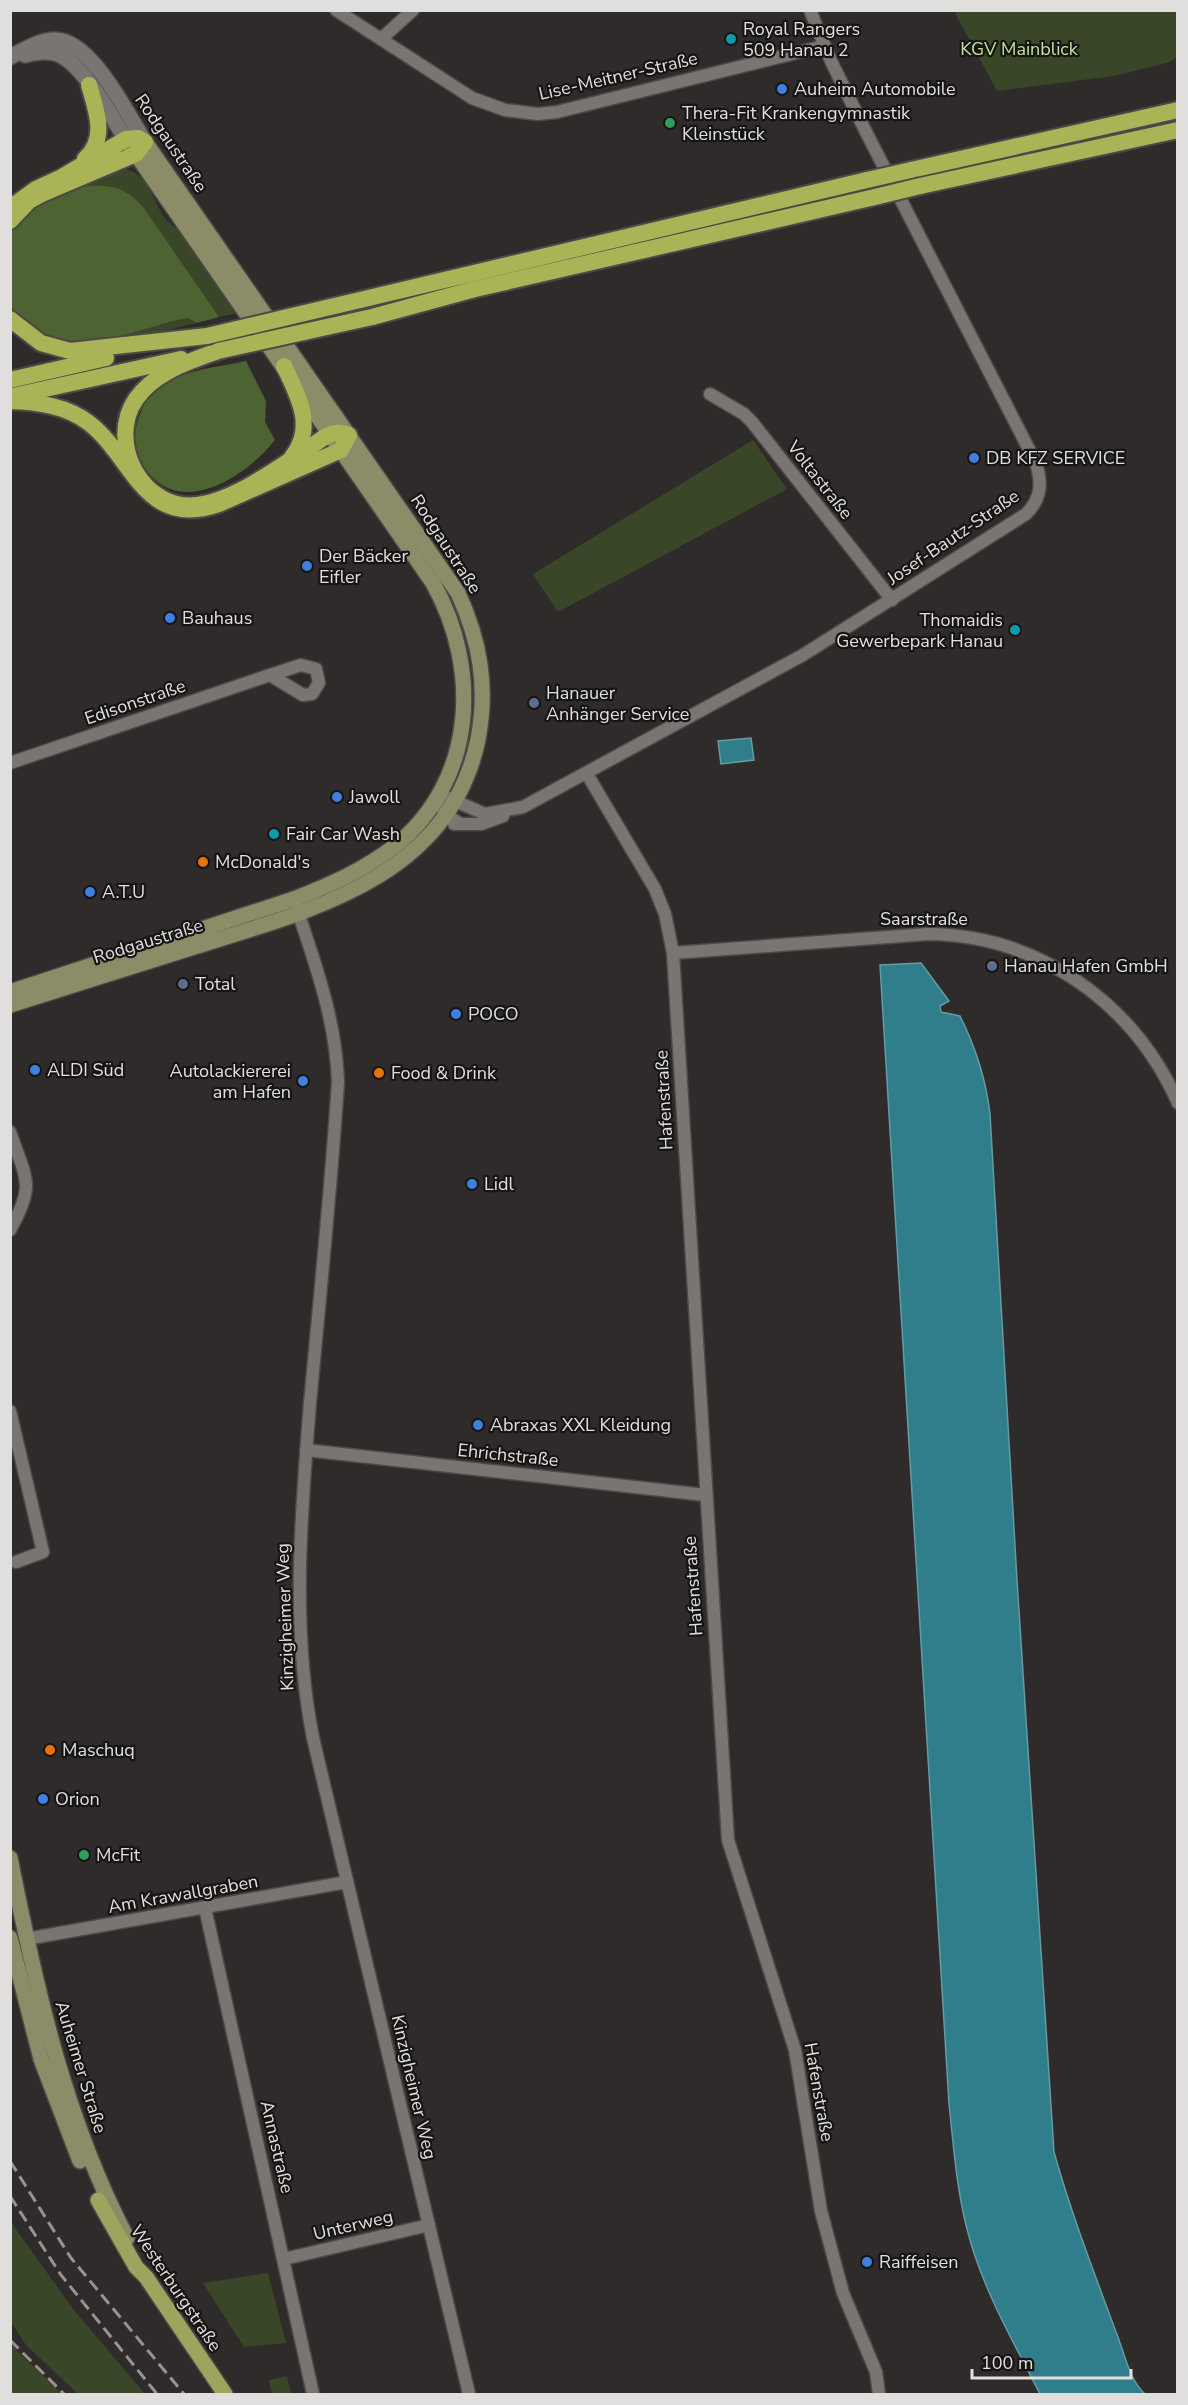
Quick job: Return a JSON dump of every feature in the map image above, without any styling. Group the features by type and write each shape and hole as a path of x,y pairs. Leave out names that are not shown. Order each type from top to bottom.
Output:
{"highway":[{"path":"76,169 94,149 99,134 98,116 89,85"},
{"path":"10,380 207,336 867,180 1178,110"},
{"path":"10,398 372,317 475,289 920,186 1178,130"},
{"path":"10,208 36,189 76,169 126,139 138,138 141,148 29,201 10,221"},
{"path":"10,319 41,343 70,351 207,336"},
{"path":"10,398 54,406 78,416 105,438 148,494 164,503 186,509 202,509 219,504 341,450 349,435 331,434 257,481 199,505 179,504 162,497 147,486 127,454 124,432 128,415 147,386 173,368 218,351"},
{"path":"284,366 300,400 305,418 303,437 288,461"}],"main road":[{"name":"Rodgaustraße","path":"10,992 294,899 336,882 381,856 408,833 437,796 458,748 466,703 457,634 433,583 284,366 141,148"},
{"name":"Rodgaustraße","path":"10,1005 299,914 377,878 406,857 433,831 454,800 475,750 483,706 481,671 475,635 458,593 349,435 141,148"},
{"name":"Auheimer Straße","path":"10,1858 18,1939 41,2059 87,2179 98,2200"},
{"name":"Auheimer Straße","path":"18,1939 85,2147 107,2200 142,2264 146,2277"},
{"name":"Westerburgstraße","path":"98,2200 135,2267 146,2277 225,2394"}],"street":[{"name":"Lise-Meitner-Straße","path":"336,10 472,98 505,110 538,114 557,112 824,46"},
{"path":"381,39 413,10"},
{"name":"Josef-Bautz-Straße","path":"437,796 454,800 484,814 519,808 587,774 804,655 1026,514 1039,497 1041,484 1036,463 824,46 810,10"},
{"name":"Rodgaustraße","path":"10,58 42,42 52,40 64,41 77,47 96,66 141,148"},
{"name":"Rodgaustraße","path":"10,58 31,53 53,53 69,61 89,85 126,139"},
{"name":"Voltastraße","path":"710,394 736,408 752,422 892,600"},
{"name":"Edisonstraße","path":"10,763 270,675"},
{"name":"Hafenstraße","path":"587,774 655,889 665,915 674,953 705,1495 728,1840 798,2060 815,2181 832,2256 843,2293 876,2372 879,2394"},
{"path":"437,796 445,814 459,824"},
{"path":"433,831 446,825 481,825 519,808"},
{"name":"Kinzigheimer Weg","path":"294,899 330,1012 337,1055 338,1082 306,1450 299,1582 303,1676 313,1738 469,2394"},
{"name":"Saarstraße","path":"674,953 928,934 962,934 999,942 1054,967 1104,1001 1128,1024 1148,1051 1178,1103"},
{"path":"10,1132 27,1186 24,1205 10,1230"},
{"path":"10,1411 43,1552 16,1562"},
{"name":"Ehrichstraße","path":"306,1450 705,1495"},
{"name":"Am Krawallgraben","path":"18,1939 347,1882"},
{"name":"Annastraße","path":"206,1908 313,2394"},
{"name":"Unterweg","path":"284,2259 429,2225"},
{"path":"876,2372 887,2394"}],"green space":[{"name":"KGV Mainblick","path":"954,11 1177,11 1177,57 1170,62 1114,76 997,91"},
{"path":"120,169 131,171 147,185 162,214 178,229 237,313 219,317 144,208 20,220 11,234 11,226 31,203"},
{"path":"87,186 119,189 137,201 219,317 197,323 188,318 129,334 88,341 68,341 50,337 32,328 20,317 12,307 10,298 10,234 17,224 44,202"},
{"path":"10,304 16,310 85,342 188,318 197,323 86,349 69,348 11,313"},
{"path":"246,361 266,401 265,422 275,440 246,468 210,488 192,492 174,490 157,482 143,465 135,441 137,423 149,396 159,386 179,376"},
{"path":"753,440 787,489 558,612 533,574"},
{"path":"10,2221 73,2309 145,2394 78,2394 26,2345 11,2322"},
{"path":"268,2273 286,2343 244,2347 203,2283"},
{"path":"11,2342 17,2351 62,2394 11,2394"},
{"path":"287,2376 291,2394 272,2394 269,2380"}],"water":[{"path":"751,738 754,760 721,764 718,741"},
{"path":"921,963 949,1001 940,1006 941,1012 960,1016 966,1028 983,1076 990,1114 1054,2152 1075,2220 1128,2365 1139,2388 1145,2394 1040,2394 1001,2318 976,2260 959,2190 949,2104 880,965"}],"railway":[{"path":"10,2161 71,2258 184,2394"},
{"path":"10,2196 61,2275 157,2394"},
{"path":"10,2340 64,2394"}],"place":[{"name":"Royal Rangers 509 Hanau 2","path":"731,39"},
{"name":"Auheim Automobile","path":"782,89"},
{"name":"Thera-Fit Krankengymnastik Kleinstück","path":"670,123"},
{"name":"DB KFZ SERVICE","path":"974,458"},
{"name":"Der Bäcker Eifler","path":"307,566"},
{"name":"Bauhaus","path":"170,618"},
{"name":"Thomaidis Gewerbepark Hanau","path":"1015,630"},
{"name":"Hanauer Anhänger Service","path":"534,703"},
{"name":"Jawoll","path":"337,797"},
{"name":"Fair Car Wash","path":"274,834"},
{"name":"McDonald's","path":"203,862"},
{"name":"A.T.U","path":"90,892"},
{"name":"Hanau Hafen GmbH","path":"992,966"},
{"name":"Total","path":"183,984"},
{"name":"POCO","path":"456,1014"},
{"name":"ALDI Süd","path":"35,1070"},
{"name":"Food & Drink","path":"379,1073"},
{"name":"Autolackiererei am Hafen","path":"303,1081"},
{"name":"Lidl","path":"472,1184"},
{"name":"Abraxas XXL Kleidung","path":"478,1425"},
{"name":"Maschuq","path":"50,1750"},
{"name":"Orion","path":"43,1799"},
{"name":"McFit","path":"84,1855"},
{"name":"Raiffeisen","path":"867,2262"}]}
